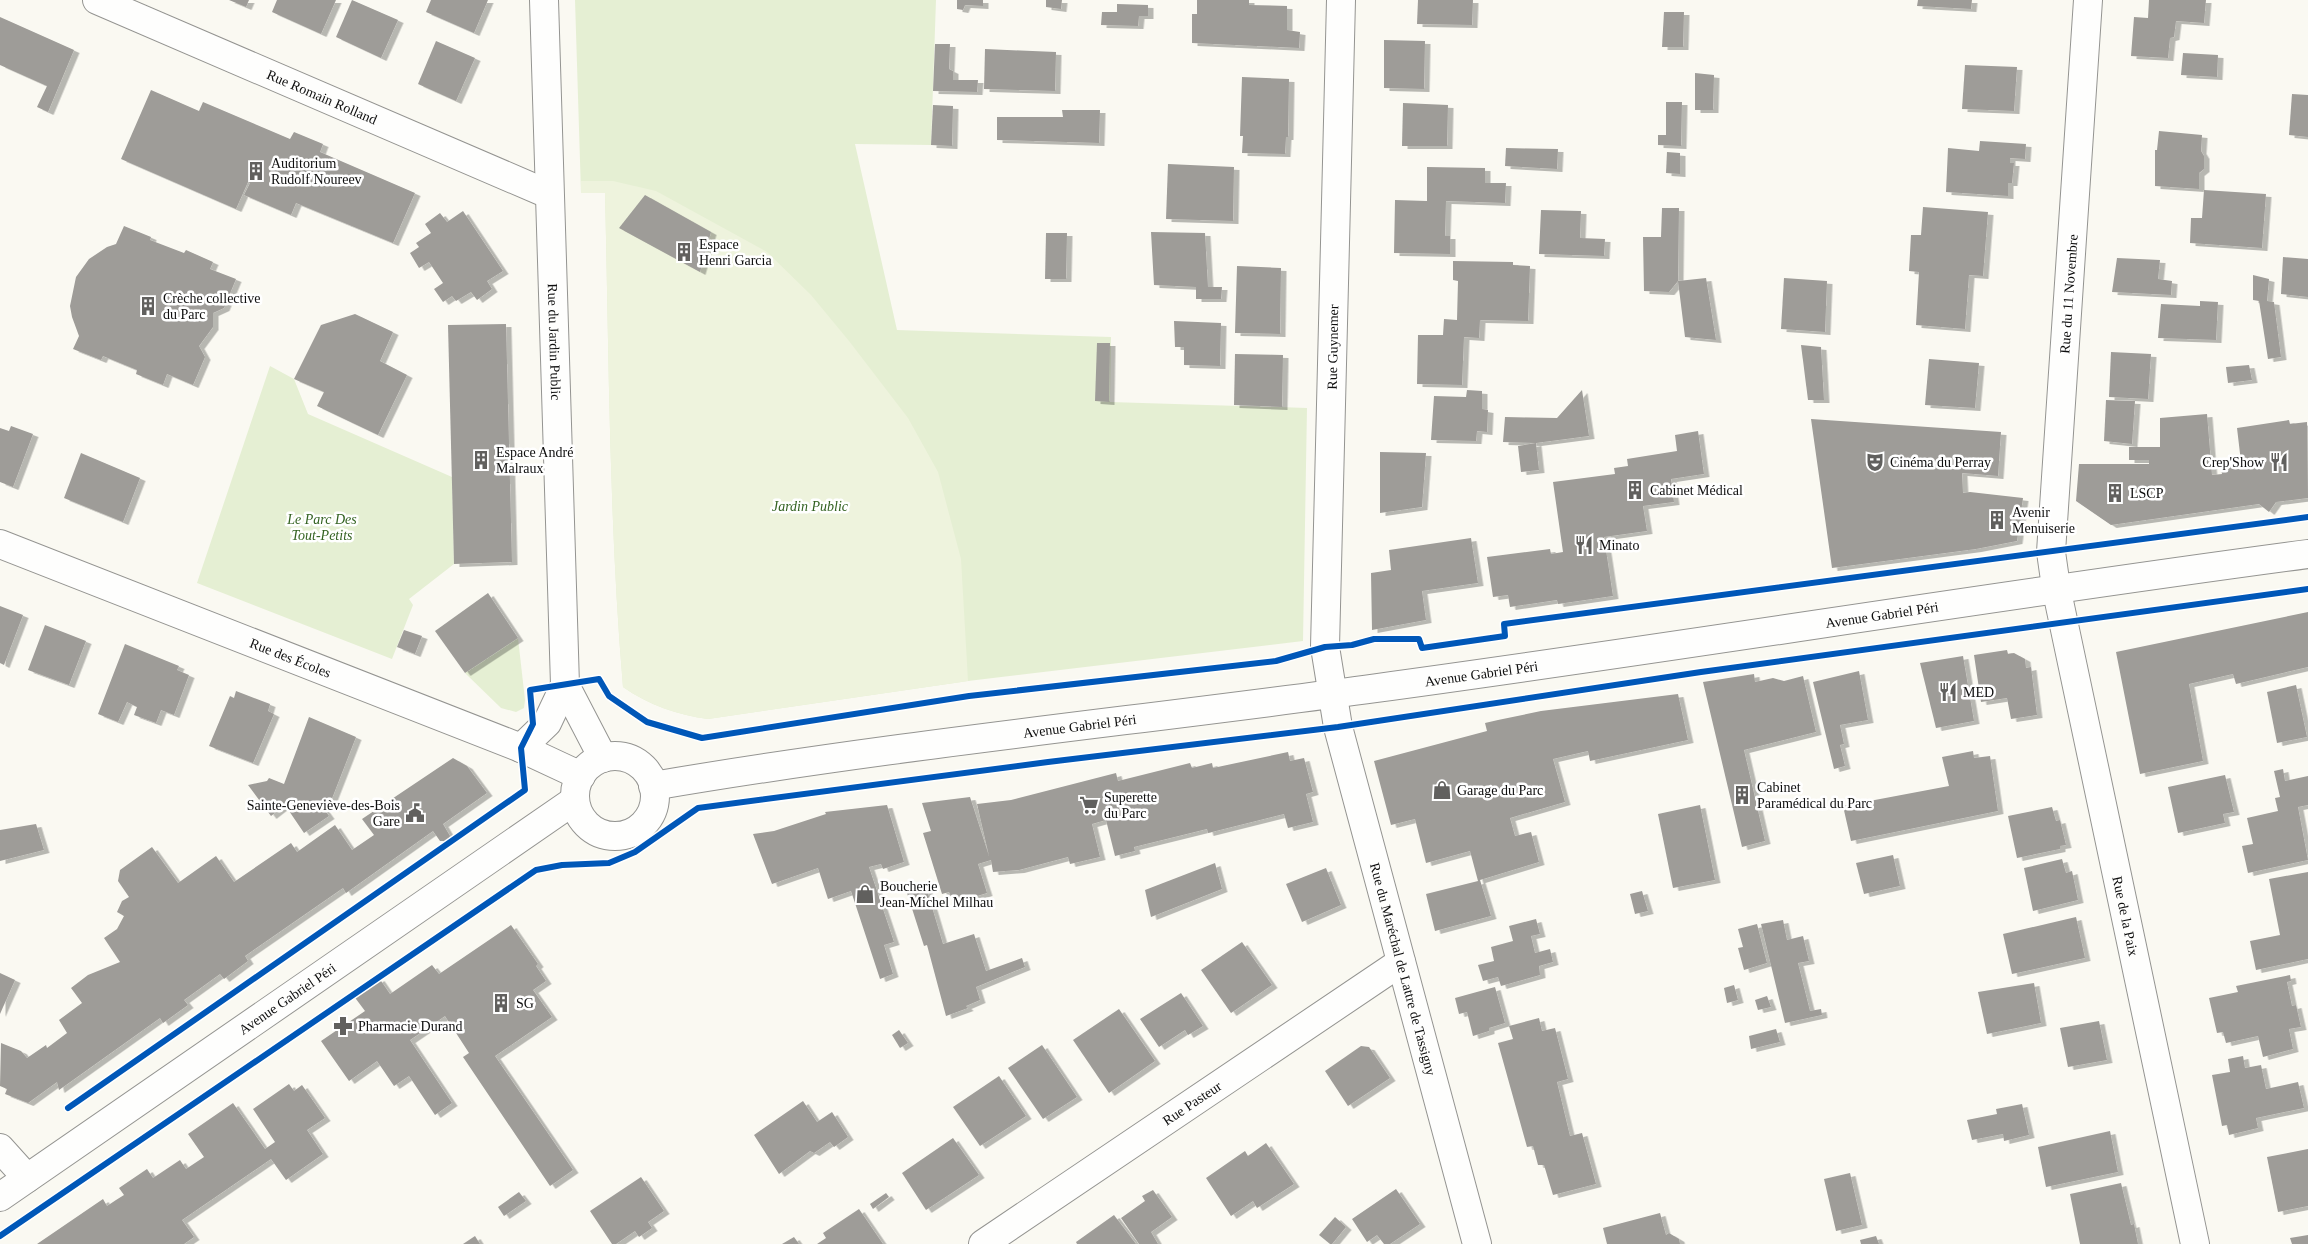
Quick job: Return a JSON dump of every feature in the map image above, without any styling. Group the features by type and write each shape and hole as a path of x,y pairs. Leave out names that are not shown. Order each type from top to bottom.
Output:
{"street":[{"name":"Rue Romain Rolland","path":"97,0 548,194"},
{"name":"Rue du Jardin Public","path":"544,0 548,194 565,684 603,758"},
{"name":"Rue Guynemer","path":"1333,694 1325,647 1342,0"},
{"name":"Rue du 11 Novembre","path":"2056,587 2052,552 2088,0"},
{"name":"Rue des Écoles","path":"0,544 521,748 578,788"},
{"name":"Avenue Gabriel Péri","path":"653,786 978,738 1333,694 1752,636 2056,587 2308,554"},
{"name":"Rue de la Paix","path":"2056,587 2195,1244"},
{"name":"Rue du Jardin Public","path":"521,748 547,722 565,684"},
{"name":"Rue du Maréchal de Lattre de Tassigny","path":"1333,694 1338,727 1477,1244"},
{"path":"578,788 578,812 584,823 594,831 605,835 629,834 647,820 653,809 654,798 653,786 648,774 639,764 628,759 616,756 603,758"},
{"name":"Avenue Gabriel Péri","path":"0,1196 578,788 594,762 603,758"},
{"name":"Rue Pasteur","path":"983,1244 1401,962"},
{"path":"0,1148 27,1178"}],"green space":[{"name":"Jardin Public","path":"575,0 936,0 931,145 855,144 897,330 1111,337 1110,402 1307,408 1303,641 968,681 708,719 685,715 664,708 643,699 623,687 612,502 605,193 581,193"},
{"path":"581,181 613,181 656,191 767,252 811,295 849,341 908,418 938,472 961,559 968,681 708,719 685,715 664,708 643,699 623,687 612,502 605,193 581,193"},
{"name":"Le Parc Des Tout-Petits","path":"270,366 294,379 308,414 452,477 454,564 409,599 413,605 392,659 197,583"},
{"path":"518,638 525,700 524,708 516,712 501,708 465,673"}],"building":[{"path":"229,0 249,0 246,7"},
{"path":"277,0 336,0 321,34 272,12"},
{"path":"352,0 398,20 381,58 336,37"},
{"path":"431,0 488,0 474,33 426,12"},
{"path":"957,0 983,0 983,6 965,5 963,10 957,9"},
{"path":"1046,0 1062,0 1061,9 1046,7"},
{"path":"1197,0 1249,0 1249,5 1287,6 1287,30 1300,32 1299,48 1192,43 1192,14 1197,14"},
{"path":"1418,0 1473,0 1472,25 1417,24"},
{"path":"1918,0 1972,0 1971,9 1917,6"},
{"path":"2149,0 2206,0 2204,23 2176,21 2174,37 2170,38 2168,58 2131,56 2134,17 2148,18"},
{"path":"1117,4 1148,5 1148,16 1139,16 1138,26 1101,25 1102,12 1117,12"},
{"path":"1664,12 1684,12 1683,47 1662,47"},
{"path":"0,17 74,50 48,112 37,107 47,86 0,65"},
{"path":"1384,40 1425,41 1424,89 1384,88"},
{"path":"436,41 475,58 456,101 418,84"},
{"path":"935,44 950,44 949,69 953,71 953,80 978,80 977,92 933,91"},
{"path":"985,49 1056,52 1055,91 984,89"},
{"path":"2183,53 2218,55 2217,77 2181,75"},
{"path":"1965,65 2017,67 2014,111 1962,109"},
{"path":"1695,73 1714,75 1713,110 1695,110"},
{"path":"1242,77 1289,79 1288,137 1286,137 1285,154 1242,153 1243,136 1240,136"},
{"name":"Auditorium Rudolf Noureev","path":"151,90 199,111 203,102 290,139 294,132 323,144 320,152 415,193 393,243 296,203 291,215 244,195 250,183 248,182 236,209 121,159"},
{"path":"2292,94 2308,95 2308,137 2289,135"},
{"path":"1666,102 1682,102 1681,146 1658,145 1658,135 1666,135"},
{"path":"1403,103 1448,105 1447,146 1402,146"},
{"path":"933,105 953,106 952,146 931,145"},
{"path":"1062,110 1100,110 1099,143 997,140 997,117 1063,117"},
{"path":"2159,131 2202,135 2201,151 2204,156 2204,169 2199,173 2199,189 2155,186 2155,150 2157,150"},
{"path":"1980,141 2026,144 2025,159 2010,158 2010,163 2014,163 2012,183 2008,183 2008,196 1946,192 1948,148 1979,151"},
{"path":"1506,148 1558,149 1557,169 1505,166"},
{"path":"1667,152 1680,153 1680,174 1666,173"},
{"path":"1168,164 1234,167 1233,221 1166,219"},
{"path":"1427,167 1485,168 1485,183 1506,183 1505,203 1446,201 1445,236 1450,236 1450,254 1394,253 1395,200 1427,201"},
{"path":"2204,190 2266,194 2262,248 2190,243 2191,218 2202,218"},
{"name":"Espace Henri Garcia","path":"645,195 711,232 700,272 619,228"},
{"path":"1923,207 1988,212 1983,276 1969,275 1965,329 1916,325 1919,272 1909,271 1911,235 1921,235"},
{"path":"1662,208 1679,208 1678,281 1669,292 1644,291 1643,237 1661,237"},
{"path":"1541,210 1581,211 1580,238 1605,239 1604,256 1539,254"},
{"path":"463,211 503,271 487,281 492,289 477,300 471,292 456,301 452,296 443,302 434,289 443,283 429,262 419,268 410,253 419,247 416,243 431,233 425,224 440,213 447,222"},
{"name":"Crèche collective du Parc","path":"124,226 151,237 150,240 184,253 186,250 213,262 210,269 236,279 224,308 213,313 213,327 199,346 205,357 193,385 167,374 163,385 136,374 137,370 103,356 101,360 73,349 79,336 70,306 76,277 89,259 107,247 116,244"},
{"path":"1151,232 1205,233 1208,287 1222,287 1221,299 1196,299 1196,287 1154,285"},
{"path":"1046,233 1067,233 1066,279 1045,279"},
{"path":"2283,257 2308,259 2308,297 2281,294"},
{"path":"2117,258 2160,260 2158,279 2172,281 2171,295 2112,292"},
{"path":"1453,261 1513,262 1513,265 1530,266 1528,321 1480,320 1479,338 1464,337 1462,385 1417,384 1418,335 1443,335 1444,319 1457,320 1458,281 1453,280"},
{"path":"1237,266 1281,268 1280,334 1235,333"},
{"path":"2253,275 2269,279 2267,301 2274,302 2281,357 2268,359 2259,301 2253,300"},
{"path":"1706,278 1716,340 1685,337 1678,281"},
{"path":"1784,278 1827,281 1825,332 1781,329"},
{"path":"2200,301 2218,302 2216,340 2158,338 2161,304 2200,306"},
{"path":"355,314 393,332 380,361 407,375 378,435 317,406 324,392 294,379 321,325"},
{"path":"1174,321 1221,323 1220,366 1184,365 1184,347 1175,347"},
{"name":"Espace André Malraux","path":"506,324 512,562 454,564 448,325"},
{"path":"1097,343 1110,343 1109,402 1095,401"},
{"path":"1801,345 1821,347 1824,400 1808,400"},
{"path":"2111,352 2151,354 2148,399 2109,397"},
{"path":"1235,354 1283,355 1282,407 1234,405"},
{"path":"1929,359 1979,363 1975,408 1925,405"},
{"path":"2249,365 2252,380 2228,383 2226,367"},
{"path":"1467,390 1482,391 1482,409 1488,410 1487,432 1477,431 1476,441 1431,440 1434,396 1466,397"},
{"path":"1582,390 1589,436 1536,443 1503,442 1505,417 1557,418"},
{"path":"2106,400 2135,401 2132,444 2104,441"},
{"path":"2207,414 2212,475 2222,474 2220,464 2241,462 2237,428 2289,420 2290,424 2307,422 2308,498 2276,502 2269,512 2259,504 2111,525 2076,501 2079,464 2149,464 2149,460 2129,460 2129,447 2160,447 2160,418"},
{"name":"Cinéma du Perray","path":"1811,419 2001,432 1998,476 1962,473 1963,493 1970,492 2023,498 2017,541 1976,549 1832,568"},
{"path":"11,426 33,434 13,487 0,482 0,428 9,431"},
{"path":"1698,431 1704,474 1671,479 1674,502 1643,506 1647,531 1604,537 1613,596 1558,604 1557,600 1510,607 1508,595 1493,597 1487,557 1550,549 1551,554 1563,552 1553,482 1615,474 1614,468 1628,466 1627,459 1677,451 1675,435"},
{"path":"1536,443 1539,470 1521,472 1518,446"},
{"path":"1380,452 1426,453 1422,507 1380,513"},
{"path":"81,453 140,478 123,522 64,498"},
{"path":"1471,538 1478,583 1422,591 1426,620 1372,630 1371,573 1391,570 1389,550"},
{"path":"488,593 518,638 465,673 435,631"},
{"path":"0,606 23,615 4,665 0,663"},
{"path":"2308,612 2308,667 2236,684 2233,674 2189,684 2203,761 2140,774 2116,652"},
{"path":"45,625 86,641 69,685 28,670"},
{"path":"404,630 422,636 415,654 397,647"},
{"path":"125,644 179,666 177,670 189,675 174,715 161,710 156,723 134,715 137,707 127,702 118,722 98,714"},
{"path":"2007,650 2008,654 2014,653 2025,659 2026,668 2031,667 2037,715 2011,719 2007,698 1981,702 1974,655"},
{"name":"MED","path":"1963,656 1974,721 1936,728 1920,663"},
{"path":"1859,671 1868,720 1840,725 1844,744 1840,745 1845,766 1834,769 1813,682"},
{"name":"Cabinet Paramédical du Parc","path":"1754,674 1755,682 1773,678 1784,681 1803,676 1816,732 1744,750 1765,841 1742,847 1703,682"},
{"path":"2296,685 2307,737 2277,743 2267,692"},
{"path":"236,691 270,704 268,711 274,714 253,763 209,746 230,696 234,698"},
{"path":"1678,694 1688,740 1590,761 1588,751 1553,759 1565,802 1510,818 1515,836 1531,832 1539,862 1480,880 1491,916 1435,931 1426,894 1478,881 1470,851 1426,863 1415,819 1391,825 1374,761 1487,731 1485,723 1498,720 1541,711"},
{"path":"309,717 356,737 331,801 319,802 329,816 304,833 285,805 271,816 248,785 267,781 269,778 284,784"},
{"path":"1973,751 1974,758 1990,756 1998,811 1851,841 1843,806 1949,786 1942,757"},
{"path":"1288,752 1290,761 1304,758 1313,792 1306,794 1313,822 1288,828 1284,814 1208,833 1207,829 1134,847 1135,851 1115,856 1106,820 1092,824 1100,857 1070,864 1068,857 1019,870 993,872 991,860 978,864 987,893 954,903 949,892 942,894 923,833 931,831 922,803 970,797 989,856 977,804 1011,800 1116,773 1118,781 1190,763 1192,768 1212,763 1213,768"},
{"path":"453,758 467,766 487,793 443,824 450,836 448,841 440,841 433,831 346,893 343,888 245,956 248,961 224,979 220,974 184,1000 188,1005 163,1023 160,1018 59,1090 57,1082 28,1103 5,1094 7,1089 0,1086 1,1043 21,1051 27,1058 46,1045 47,1048 67,1033 59,1020 82,1003 71,988 88,975 120,962 104,938 117,929 124,916 117,912 122,901 129,897 118,881 120,870 152,847 178,883 216,856 234,882 291,843 297,852 335,825 352,850 374,835 362,819"},
{"path":"2283,769 2285,781 2308,776 2308,805 2298,807 2308,860 2248,873 2242,846 2253,844 2247,818 2278,811 2275,798 2280,797 2274,771"},
{"path":"2225,775 2234,812 2223,814 2225,823 2178,833 2168,787"},
{"path":"887,805 904,862 883,869 881,864 869,867 894,942 884,945 893,974 880,979 851,891 828,899 818,868 772,884 753,834 774,831 826,814 825,812"},
{"path":"1700,805 1715,880 1673,888 1658,814"},
{"path":"2052,807 2056,821 2060,820 2066,845 2060,846 2060,849 2017,858 2008,816"},
{"path":"36,824 44,850 0,861 0,830"},
{"path":"1893,855 1900,886 1864,894 1856,863"},
{"path":"2062,859 2066,873 2072,871 2078,900 2033,911 2024,868"},
{"path":"1215,863 1222,889 1151,917 1145,890"},
{"path":"1326,868 1341,905 1302,922 1286,884"},
{"path":"2308,872 2308,959 2256,970 2250,941 2280,935 2269,879"},
{"path":"926,887 943,944 974,934 986,971 1022,958 1025,967 976,987 980,1000 966,1006 968,1008 946,1016 927,945 924,946 907,893"},
{"path":"1642,891 1648,911 1635,914 1630,894"},
{"path":"2076,917 2085,958 2012,974 2003,934"},
{"path":"1536,919 1540,934 1531,936 1535,953 1550,949 1553,962 1539,966 1540,975 1501,986 1498,977 1483,981 1478,965 1494,961 1491,947 1513,941 1509,926"},
{"path":"1783,920 1787,940 1803,936 1809,961 1798,963 1810,1011 1821,1009 1822,1015 1785,1023 1761,924"},
{"path":"1757,924 1767,963 1744,970 1738,948 1743,947 1738,929"},
{"path":"511,925 538,964 536,966 546,981 533,990 552,1017 495,1056 573,1170 550,1186 463,1057 469,1053 445,1016 410,1040 452,1103 435,1115 409,1076 394,1086 377,1061 349,1081 321,1041 365,1011 353,995 379,978 390,994 432,965 439,974"},
{"path":"1242,942 1272,985 1231,1013 1201,970"},
{"path":"0,973 15,980 0,1014"},
{"path":"2290,975 2291,981 2287,982 2292,1006 2296,1005 2301,1027 2289,1029 2293,1049 2263,1057 2258,1036 2226,1043 2223,1032 2217,1033 2209,998 2238,992 2236,986"},
{"path":"2034,983 2041,1023 1987,1034 1978,992"},
{"path":"1734,985 1738,1000 1727,1003 1724,988"},
{"path":"1495,987 1505,1023 1473,1036 1467,1012 1459,1014 1455,998"},
{"path":"1181,993 1203,1026 1188,1035 1185,1030 1159,1047 1140,1019"},
{"path":"1767,996 1771,1007 1758,1010 1755,1000"},
{"path":"1119,1009 1155,1061 1109,1093 1073,1040"},
{"path":"1539,1018 1542,1031 1555,1028 1568,1079 1557,1082 1570,1136 1582,1133 1596,1184 1553,1195 1544,1165 1538,1165 1533,1146 1527,1147 1498,1043 1513,1039 1509,1026"},
{"path":"2099,1021 2107,1060 2068,1067 2060,1028"},
{"path":"1776,1029 1780,1042 1751,1049 1749,1036"},
{"path":"899,1030 908,1043 900,1048 892,1035"},
{"path":"1042,1045 1077,1097 1043,1119 1008,1068"},
{"path":"1361,1046 1369,1047 1390,1078 1348,1106 1325,1071"},
{"path":"2243,1056 2245,1068 2261,1065 2266,1089 2298,1082 2304,1108 2256,1118 2258,1128 2229,1135 2227,1125 2222,1126 2212,1075 2230,1072 2228,1059"},
{"path":"999,1076 1026,1116 980,1146 953,1107"},
{"path":"289,1084 294,1091 302,1085 325,1118 307,1130 323,1154 286,1180 271,1159 182,1220 194,1237 184,1244 37,1244 103,1199 107,1206 124,1195 119,1188 147,1169 153,1178 180,1160 186,1169 204,1157 188,1134 233,1103 265,1149 275,1142 253,1109"},
{"path":"803,1101 817,1122 832,1112 848,1137 834,1147 830,1142 814,1153 810,1151 779,1174 754,1135"},
{"path":"2022,1104 2029,1135 2004,1141 2003,1134 1972,1140 1967,1120 1997,1114 1996,1109"},
{"path":"2110,1131 2118,1172 2046,1187 2038,1147"},
{"path":"953,1138 979,1175 926,1210 902,1173"},
{"path":"1266,1143 1294,1184 1257,1208 1253,1201 1231,1216 1206,1178 1245,1151 1248,1156"},
{"path":"2308,1149 2308,1206 2278,1212 2267,1157"},
{"path":"1850,1173 1862,1225 1836,1231 1824,1179"},
{"path":"641,1177 664,1211 648,1222 652,1228 639,1237 635,1231 616,1244 612,1244 590,1211"},
{"path":"2121,1183 2131,1225 2134,1224 2138,1244 2080,1244 2070,1194"},
{"path":"1396,1189 1420,1224 1390,1244 1384,1244 1377,1235 1367,1242 1352,1219"},
{"path":"1153,1190 1172,1217 1151,1232 1158,1244 1139,1244 1121,1218 1145,1201 1142,1196"},
{"path":"519,1192 526,1201 504,1216 498,1207"},
{"path":"886,1193 889,1197 873,1209 870,1204"},
{"path":"859,1209 883,1244 817,1244 826,1238 823,1233"},
{"path":"1660,1213 1666,1235 1669,1233 1679,1239 1680,1244 1607,1244 1603,1228"},
{"path":"1114,1215 1136,1244 1077,1244 1076,1242"},
{"path":"1335,1217 1346,1227 1330,1244 1319,1235"},
{"path":"2308,1235 2308,1244 2292,1244 2290,1238"},
{"path":"475,1236 480,1244 463,1244"},
{"path":"1876,1236 1879,1244 1861,1244 1860,1240"},
{"path":"794,1237 799,1244 782,1244"}],"cycle path":[{"path":"68,1108 525,790 521,748 533,724 530,690 599,679 609,696 647,722 702,738 969,696 1276,661 1325,647 1352,645 1374,639 1419,639 1422,648 1505,636 1504,624 2308,517"},
{"path":"0,1236 536,870 562,865 609,863 635,852 698,808 1048,762 1338,727 1701,672 2308,589"}],"place":[{"name":"Auditorium Rudolf Noureev","path":"256,171"},
{"name":"Espace Henri Garcia","path":"684,252"},
{"name":"Crèche collective du Parc","path":"148,306"},
{"name":"Espace André Malraux","path":"481,460"},
{"name":"Cinéma du Perray","path":"1875,462"},
{"name":"Crep'Show","path":"2279,462"},
{"name":"Cabinet Médical","path":"1635,490"},
{"name":"LSCP","path":"2115,493"},
{"name":"Avenir Menuiserie","path":"1997,520"},
{"name":"Minato","path":"1584,545"},
{"name":"MED","path":"1948,692"},
{"name":"Garage du Parc","path":"1442,790"},
{"name":"Cabinet Paramédical du Parc","path":"1742,795"},
{"name":"Superette du Parc","path":"1089,805"},
{"name":"Sainte-Geneviève-des-Bois Gare","path":"415,813"},
{"name":"Boucherie Jean-Michel Milhau","path":"865,894"},
{"name":"SG","path":"501,1003"},
{"name":"Pharmacie Durand","path":"343,1026"}]}
